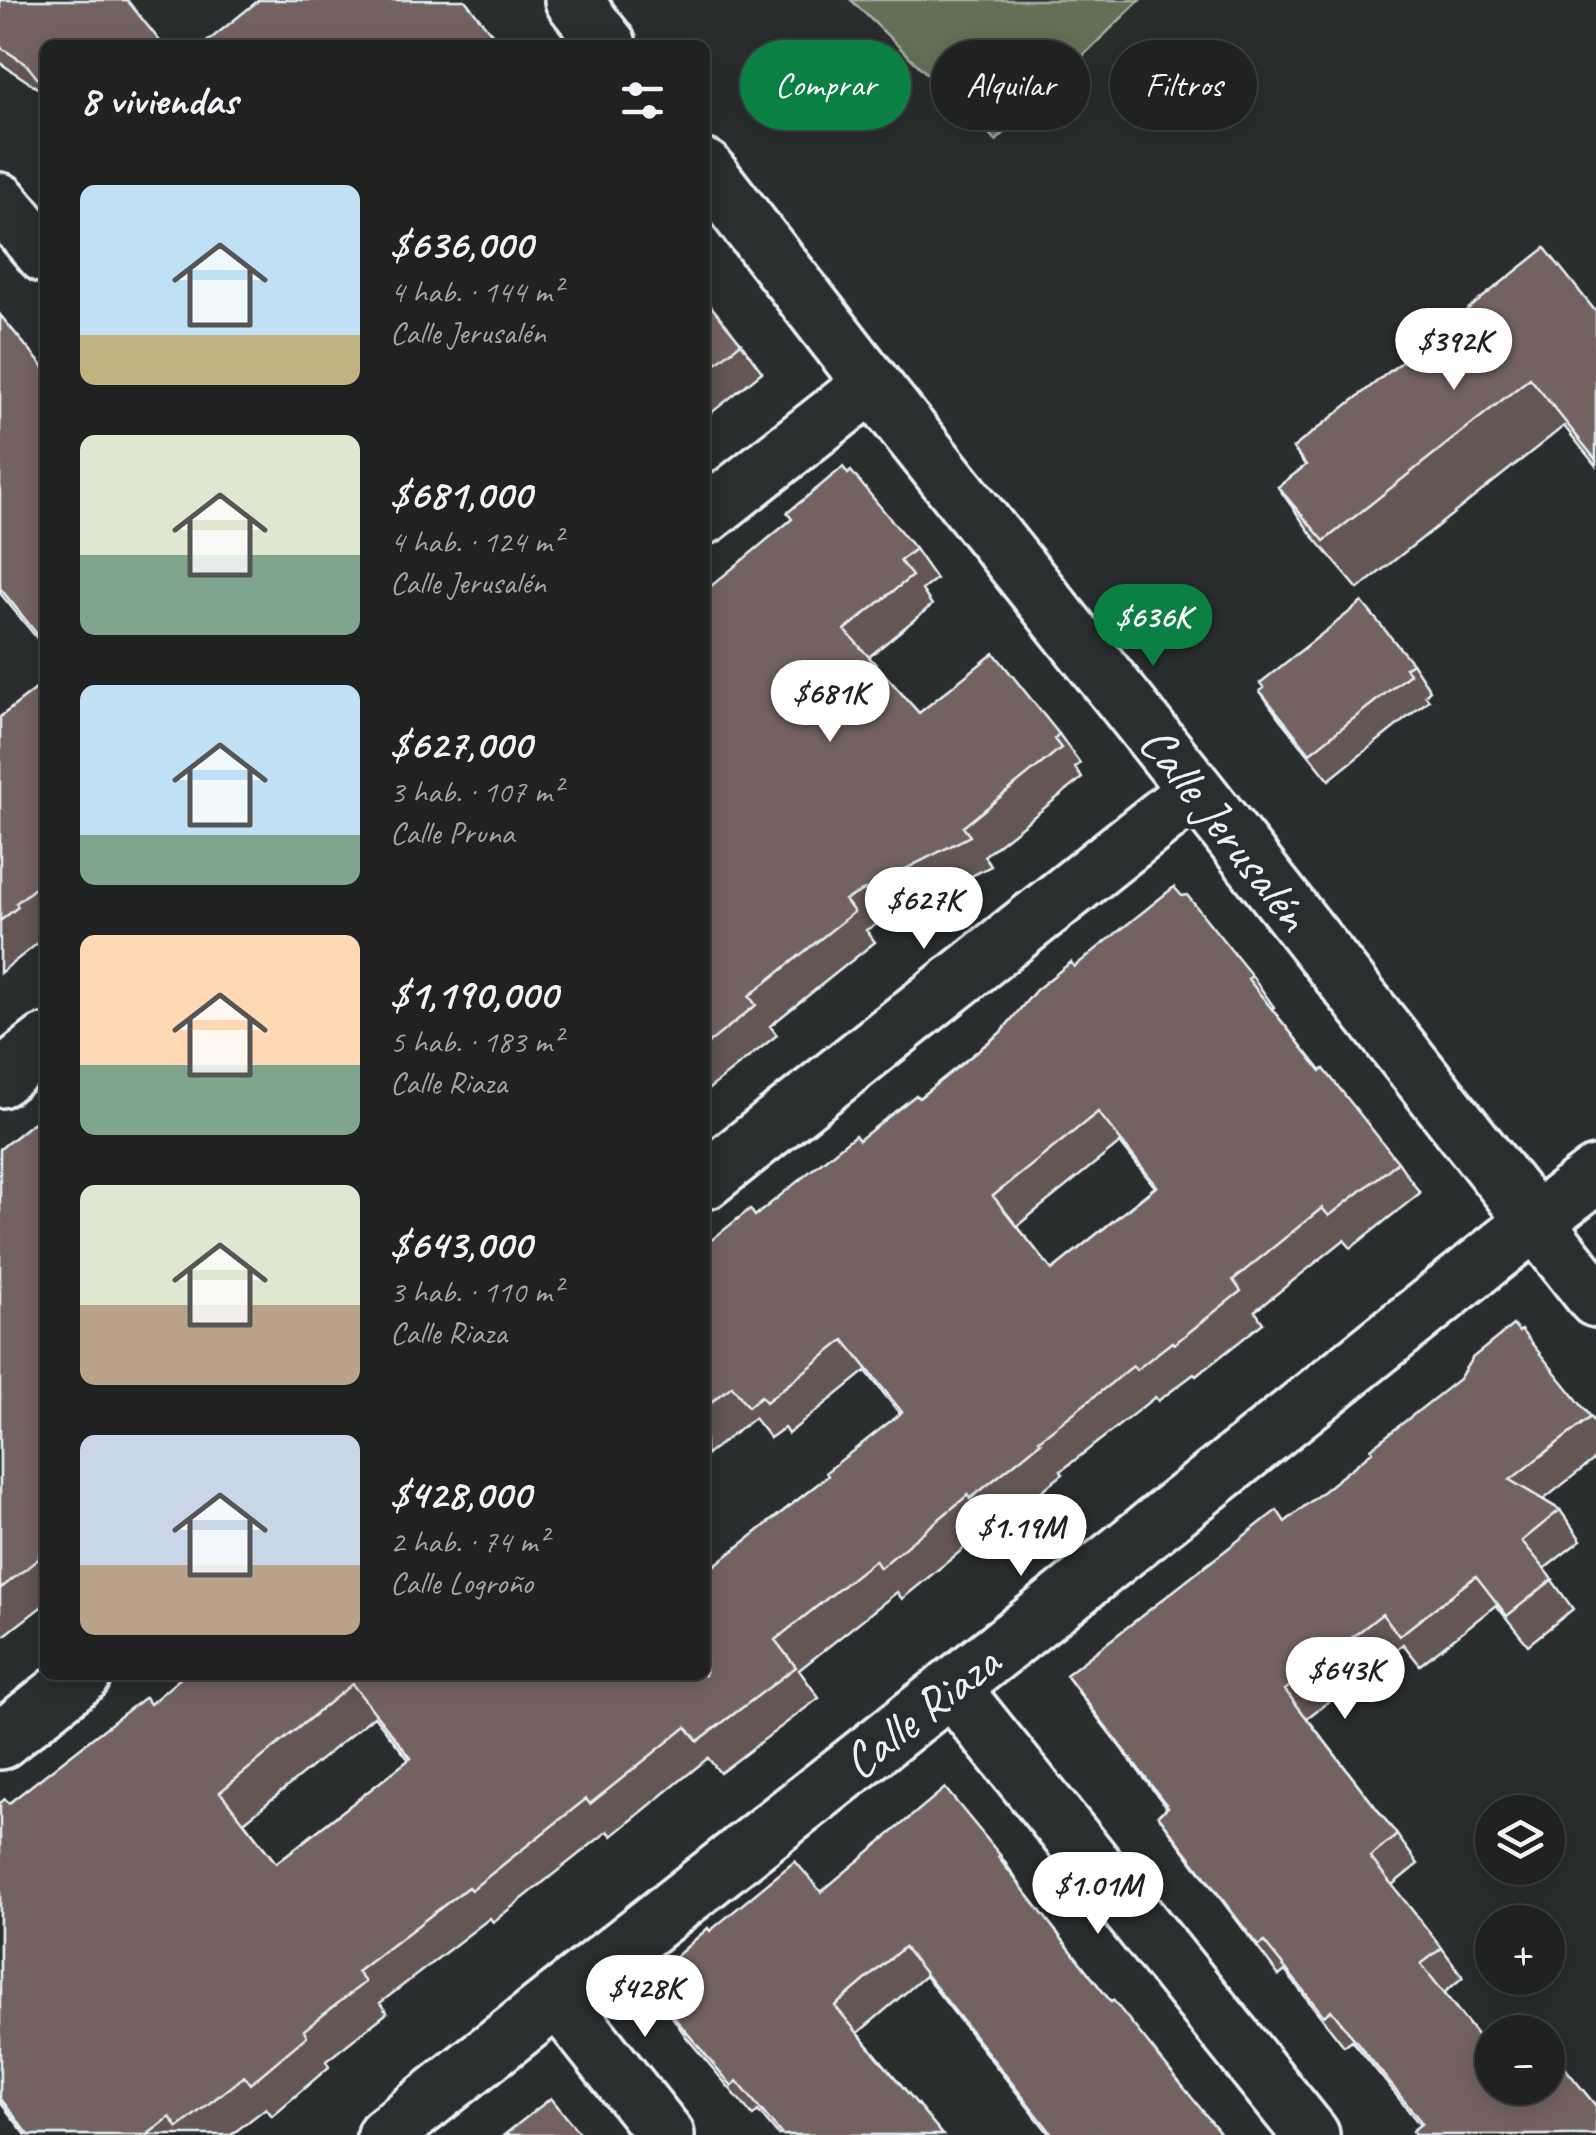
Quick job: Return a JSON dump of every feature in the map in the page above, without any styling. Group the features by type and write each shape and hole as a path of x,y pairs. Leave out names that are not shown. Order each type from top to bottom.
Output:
{"street":[{"path":"573,0 604,40"},
{"name":"Calle Jerusalén","path":"710,174 1596,1299"},
{"path":"0,201 40,249"},
{"path":"710,512 872,384"},
{"path":"710,1177 1196,790"},
{"path":"0,1079 40,1047"},
{"name":"Calle Riaza","path":"385,2135 1596,1175"},
{"path":"0,1740 77,1680"},
{"path":"951,1687 1311,2135"},
{"path":"558,1998 666,2135"}],"green space":[{"path":"851,0 1140,0 1090,49 1090,40 931,40 931,78 911,58 911,40 892,40"},
{"path":"985,130 1007,130 996,141"}],"building":[{"path":"0,0 127,0 159,40 40,40 40,82 26,64 0,47"},
{"path":"259,0 465,0 497,40 209,40"},
{"path":"1545,248 1596,312 1596,460 1530,378 1324,541 1278,487 1306,465 1293,448"},
{"path":"710,305 741,343 710,368"},
{"path":"0,315 40,363 40,638 0,588"},
{"path":"843,467 848,474 851,471 915,549 900,561 912,576 845,630 919,713 994,653 1059,734 1054,739 1061,748 963,827 970,836 845,900 854,912 749,996 756,1005 710,1042 710,587 792,519 787,513"},
{"path":"1362,602 1412,663 1405,668 1410,674 1310,753 1260,691 1264,688 1260,683"},
{"path":"40,686 40,884 0,921 0,717"},
{"path":"1174,887 1182,896 1187,895 1252,976 1248,979 1398,1162 1329,1216 1322,1208 1233,1280 1241,1291 1174,1344 1136,1370 1133,1366 880,1568 875,1560 775,1640 796,1667 698,1741 686,1727 590,1804 586,1799 471,1890 468,1887 357,1972 365,1982 304,2030 307,2036 250,2084 244,2076 178,2128 170,2117 147,2135 29,2135 0,2098 0,1803 5,1799 9,1803 145,1697 150,1704 178,1680 710,1680 710,1558 715,1565 902,1412 844,1340 766,1402 761,1396 748,1407 732,1386 710,1403 710,1241 750,1209 755,1216 855,1135 859,1140 916,1095 919,1098 1000,1033 1036,990 1071,962 1074,967","holes":["1098,1112 1157,1186 1052,1270 993,1196","352,1684 411,1758 276,1863 220,1792"]},
{"path":"40,1117 40,1558 0,1589 0,1149"},
{"path":"1513,1325 1591,1417 1510,1480 1560,1510 1522,1541 1553,1579 1507,1616 1476,1576 1399,1636 1382,1614 1285,1690 1397,1835 1370,1857 1442,1948 1421,1964 1475,2032 1475,2105 1565,2105 1565,2068 1596,2106 1596,2135 1415,2135 1412,2131 1422,2123 1331,2010 1324,2016 1264,1942 1258,1946 1158,1815 1168,1807 1066,1675 1277,1510 1285,1522 1459,1379 1472,1358"},
{"path":"945,1788 1111,2002 1222,2135 1053,2135 904,1947 835,2006 943,2135 782,2135 737,2081 732,2086 666,2008 675,2001 668,1994 685,1979 671,1961 708,1928 710,1931 795,1861 821,1892"},
{"path":"551,2098 581,2135 504,2135"}]}
